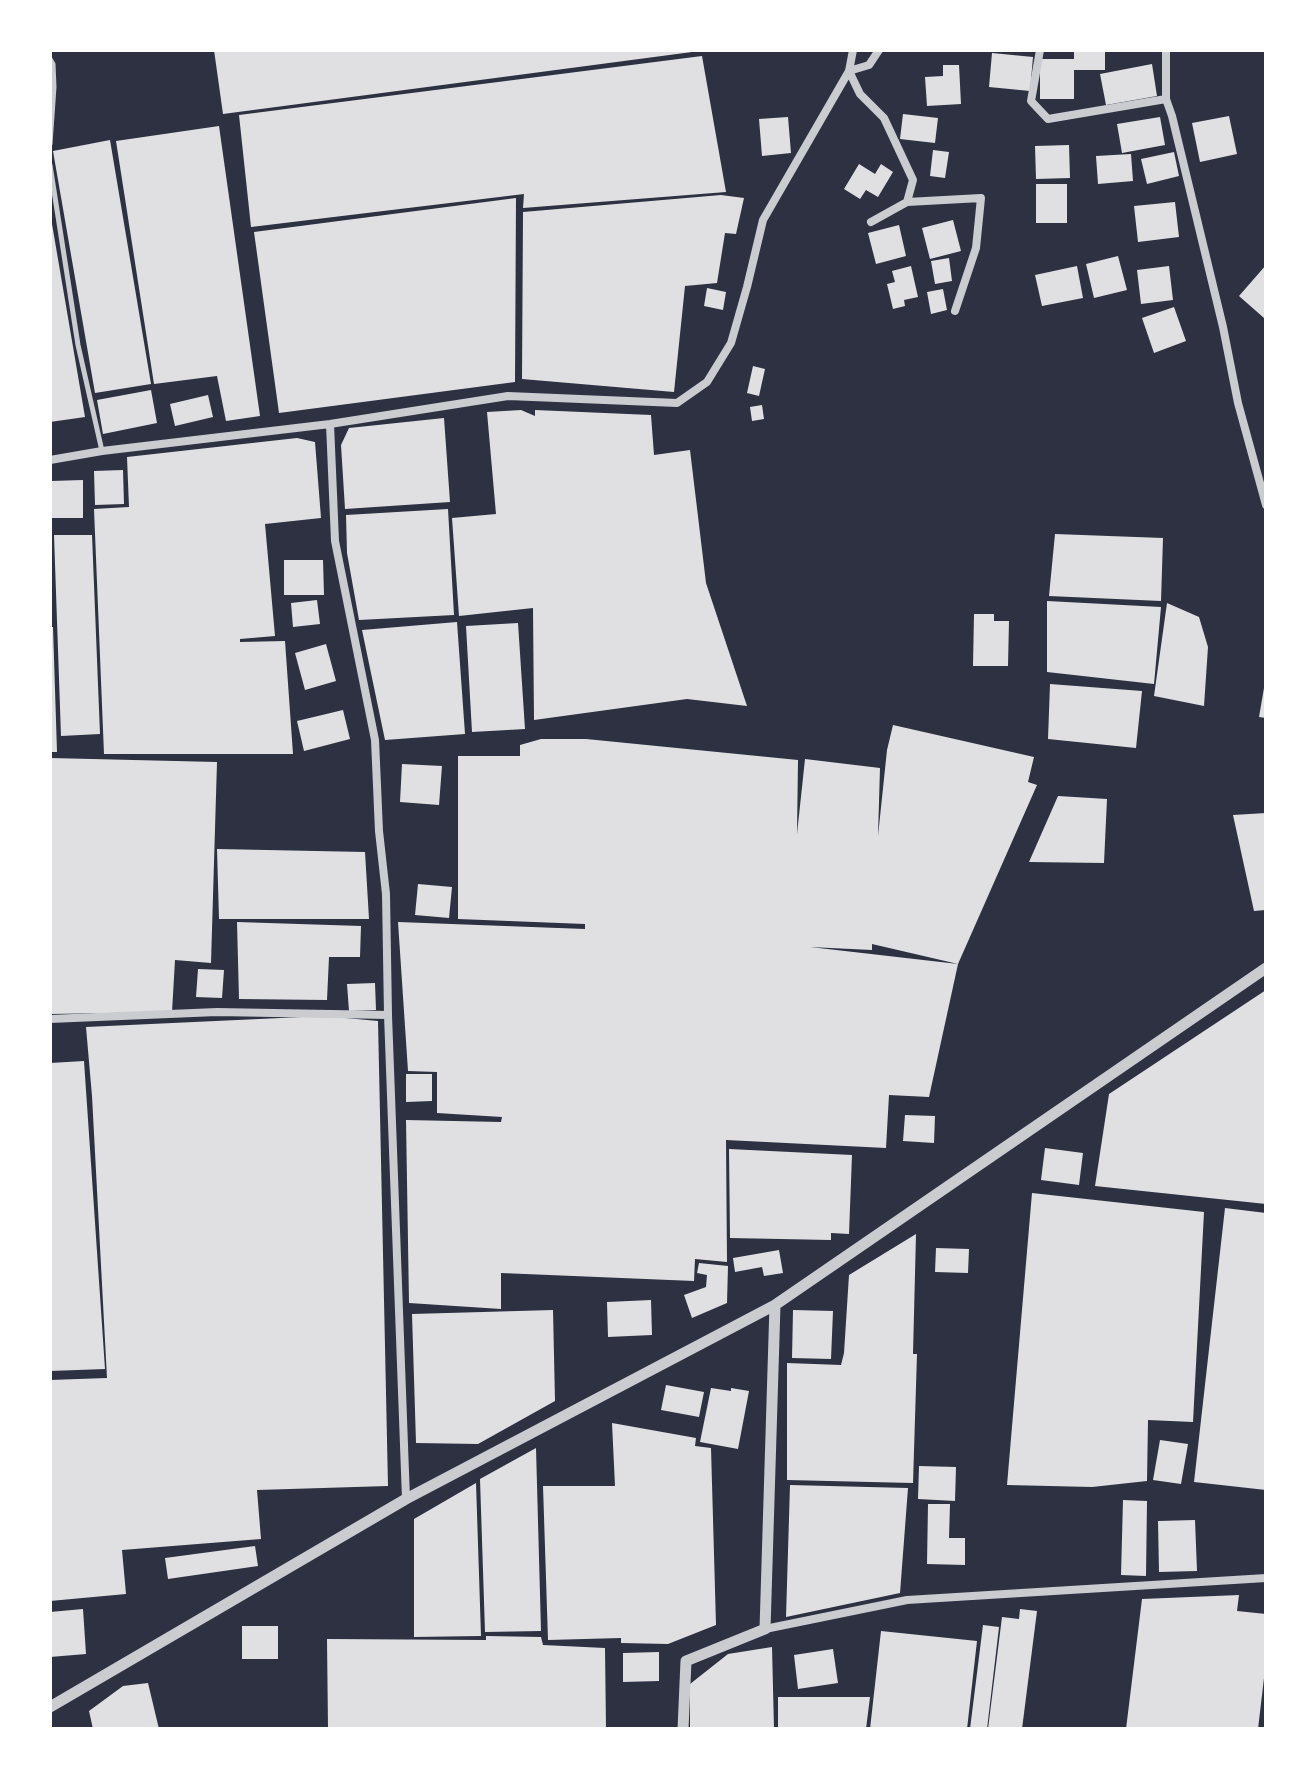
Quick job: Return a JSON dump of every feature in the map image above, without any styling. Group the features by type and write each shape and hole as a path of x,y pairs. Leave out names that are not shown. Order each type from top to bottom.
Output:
{"street":[{"path":"50,460 330,424 508,396 677,403 707,382 731,343 763,220 849,71 853,50"},
{"path":"849,71 869,65 879,50"},
{"path":"1040,50 1031,101 1048,119 1166,99"},
{"path":"1166,50 1166,99 1223,327 1238,403 1266,505"},
{"path":"849,71 860,94 884,118 913,180 907,202"},
{"path":"871,222 907,202 981,198 976,248 955,311"},
{"path":"330,424 335,541 375,740 379,831 386,894 406,1499"},
{"path":"50,1707 406,1499 775,1305 1266,968"},
{"path":"50,1019 217,1012 388,1015"},
{"path":"765,1629 775,1305"},
{"path":"683,1729 686,1661 765,1629 907,1600 1266,1578"}],"lane":[{"path":"50,59 54,76 50,144"},
{"path":"50,165 78,345 102,451"}],"building":[{"path":"214,50 692,50 692,52 223,114"},
{"path":"1074,50 1105,50 1105,70 1074,70 1074,99 1040,99 1040,59 1074,59"},
{"path":"992,53 1033,57 1030,91 989,87"},
{"path":"702,56 726,192 523,208 524,194 251,227 239,115"},
{"path":"1152,64 1157,96 1106,105 1100,74"},
{"path":"943,65 959,65 961,104 927,106 925,77 943,76"},
{"path":"903,114 938,118 935,143 900,139"},
{"path":"1229,116 1237,154 1200,162 1192,123"},
{"path":"788,117 791,153 762,156 759,119"},
{"path":"1160,117 1165,145 1122,153 1117,124"},
{"path":"219,126 260,416 226,421 217,376 154,384 116,141"},
{"path":"110,140 151,384 95,393 53,151"},
{"path":"1069,145 1070,178 1036,179 1035,146"},
{"path":"933,150 949,152 945,178 930,176"},
{"path":"1174,152 1179,176 1147,184 1141,159"},
{"path":"1131,154 1133,181 1098,184 1096,156"},
{"path":"859,164 875,174 881,164 893,172 878,197 866,190 860,199 844,189"},
{"path":"1036,184 1067,184 1067,223 1036,223"},
{"path":"721,195 744,198 736,234 725,233 717,283 685,286 674,392 522,379 523,212"},
{"path":"516,198 515,382 279,413 254,232"},
{"path":"1175,202 1179,237 1138,242 1134,206"},
{"path":"953,220 961,251 930,259 922,228"},
{"path":"50,225 85,417 50,422"},
{"path":"899,225 906,256 876,264 868,233"},
{"path":"1118,256 1127,290 1094,298 1086,264"},
{"path":"949,258 952,281 935,284 931,261"},
{"path":"1266,265 1266,316 1264,318 1239,296"},
{"path":"911,266 918,297 904,300 905,306 893,309 887,284 895,282 892,271"},
{"path":"1077,266 1083,298 1042,306 1035,275"},
{"path":"1169,266 1173,300 1141,304 1137,270"},
{"path":"707,288 726,292 723,310 704,306"},
{"path":"943,289 947,310 931,314 927,292"},
{"path":"1174,307 1186,341 1154,353 1142,318"},
{"path":"753,366 765,369 759,396 747,393"},
{"path":"151,390 157,423 103,434 97,400"},
{"path":"208,395 213,417 175,426 170,404"},
{"path":"762,405 764,419 752,421 750,407"},
{"path":"521,410 535,416 535,410 651,415 654,455 690,450 706,583 747,706 687,699 534,720 533,608 459,616 452,518 496,514 487,412"},
{"path":"444,418 450,502 345,509 341,445 349,428"},
{"path":"297,438 315,442 321,518 265,524 275,636 240,639 240,642 285,641 293,754 104,754 94,509 129,507 127,457"},
{"path":"123,470 124,504 95,505 94,471"},
{"path":"83,480 83,518 51,518 51,481"},
{"path":"448,509 454,615 359,620 347,553 346,515"},
{"path":"1055,534 1163,538 1161,601 1049,596"},
{"path":"54,535 92,535 100,734 61,736"},
{"path":"284,560 323,560 324,595 284,595"},
{"path":"317,600 320,624 293,627 291,603"},
{"path":"1047,601 1161,607 1154,684 1047,672"},
{"path":"1167,603 1199,617 1208,647 1204,706 1154,696"},
{"path":"974,614 994,614 994,621 1009,621 1008,666 973,666"},
{"path":"457,622 465,734 385,740 362,630"},
{"path":"518,623 525,729 472,732 466,626"},
{"path":"50,627 53,627 57,752 50,752"},
{"path":"326,644 336,681 305,690 295,653"},
{"path":"1050,684 1142,691 1136,748 1048,739"},
{"path":"1266,688 1266,718 1259,717"},
{"path":"343,710 350,739 304,751 297,721"},
{"path":"893,725 1034,757 1028,782 1037,785 958,964 929,1097 889,1095 886,1148 726,1140 727,1262 695,1259 694,1281 501,1273 501,1309 409,1303 406,1120 501,1122 502,1117 437,1113 437,1072 408,1071 398,922 585,929 585,924 458,919 458,756 520,756 520,745 541,739 586,739 798,760 797,834 805,759 880,768 878,836 887,750","holes":["872,944 958,964 810,947 872,950"]},
{"path":"50,758 217,762 211,963 175,960 172,1012 50,1014"},
{"path":"402,764 442,766 439,805 400,802"},
{"path":"1058,796 1107,799 1104,863 1029,862"},
{"path":"1266,813 1266,910 1254,911 1233,815"},
{"path":"217,849 365,852 369,919 219,919"},
{"path":"418,884 452,887 449,918 415,915"},
{"path":"237,922 361,926 360,957 329,957 327,1000 239,999"},
{"path":"198,969 224,970 222,998 196,997"},
{"path":"375,983 376,1010 349,1011 347,984"},
{"path":"1266,990 1266,1204 1095,1186 1109,1094"},
{"path":"324,1016 378,1021 388,1486 257,1490 261,1539 122,1550 126,1594 50,1601 50,1380 107,1378 86,1027"},
{"path":"84,1061 105,1369 50,1371 50,1063"},
{"path":"406,1074 432,1074 432,1101 406,1102"},
{"path":"905,1115 935,1116 934,1143 903,1141"},
{"path":"1045,1148 1083,1153 1079,1185 1041,1180"},
{"path":"729,1149 852,1155 849,1234 831,1233 831,1240 730,1238"},
{"path":"1032,1193 1204,1212 1193,1422 1148,1420 1147,1481 1092,1487 1007,1485"},
{"path":"1225,1208 1266,1213 1266,1490 1194,1482"},
{"path":"916,1234 913,1354 917,1354 913,1483 787,1480 787,1363 841,1365 849,1275"},
{"path":"936,1248 969,1249 968,1273 935,1272"},
{"path":"779,1250 783,1273 764,1276 762,1267 735,1272 733,1258"},
{"path":"699,1263 728,1266 727,1303 692,1318 684,1295 706,1287 707,1275 697,1273"},
{"path":"651,1300 652,1335 608,1337 607,1302"},
{"path":"553,1310 555,1401 478,1444 416,1443 412,1314"},
{"path":"793,1310 833,1311 831,1359 792,1358"},
{"path":"666,1385 704,1392 699,1417 661,1410"},
{"path":"711,1388 749,1391 738,1449 700,1442"},
{"path":"612,1423 696,1438 695,1446 711,1448 716,1625 668,1644 621,1643 621,1638 548,1640 543,1486 615,1486"},
{"path":"1160,1440 1188,1444 1181,1484 1153,1480"},
{"path":"536,1448 541,1631 485,1632 480,1479"},
{"path":"919,1466 956,1467 955,1501 918,1499"},
{"path":"476,1483 481,1636 414,1637 414,1519"},
{"path":"790,1485 908,1488 900,1593 786,1617"},
{"path":"1123,1500 1147,1501 1146,1576 1121,1575"},
{"path":"928,1504 950,1504 949,1538 965,1538 965,1565 927,1564"},
{"path":"1195,1520 1197,1571 1159,1572 1158,1521"},
{"path":"255,1546 258,1566 168,1579 165,1558"},
{"path":"1239,1595 1237,1611 1266,1614 1266,1661 1258,1729 1126,1729 1142,1599"},
{"path":"83,1609 86,1654 50,1657 50,1612"},
{"path":"1020,1609 1037,1611 1022,1729 988,1729 1002,1617 1019,1619"},
{"path":"983,1625 999,1627 987,1729 970,1729"},
{"path":"242,1626 278,1626 278,1659 242,1659"},
{"path":"881,1631 977,1641 967,1729 870,1729"},
{"path":"486,1636 541,1637 543,1645 605,1648 606,1729 328,1729 327,1639 486,1640"},
{"path":"772,1647 774,1729 690,1729 690,1684 728,1654"},
{"path":"833,1649 838,1683 798,1689 794,1655"},
{"path":"659,1652 659,1681 623,1682 623,1653"},
{"path":"148,1683 159,1729 93,1729 89,1711 123,1686"},
{"path":"778,1697 870,1697 866,1729 778,1729"}]}
